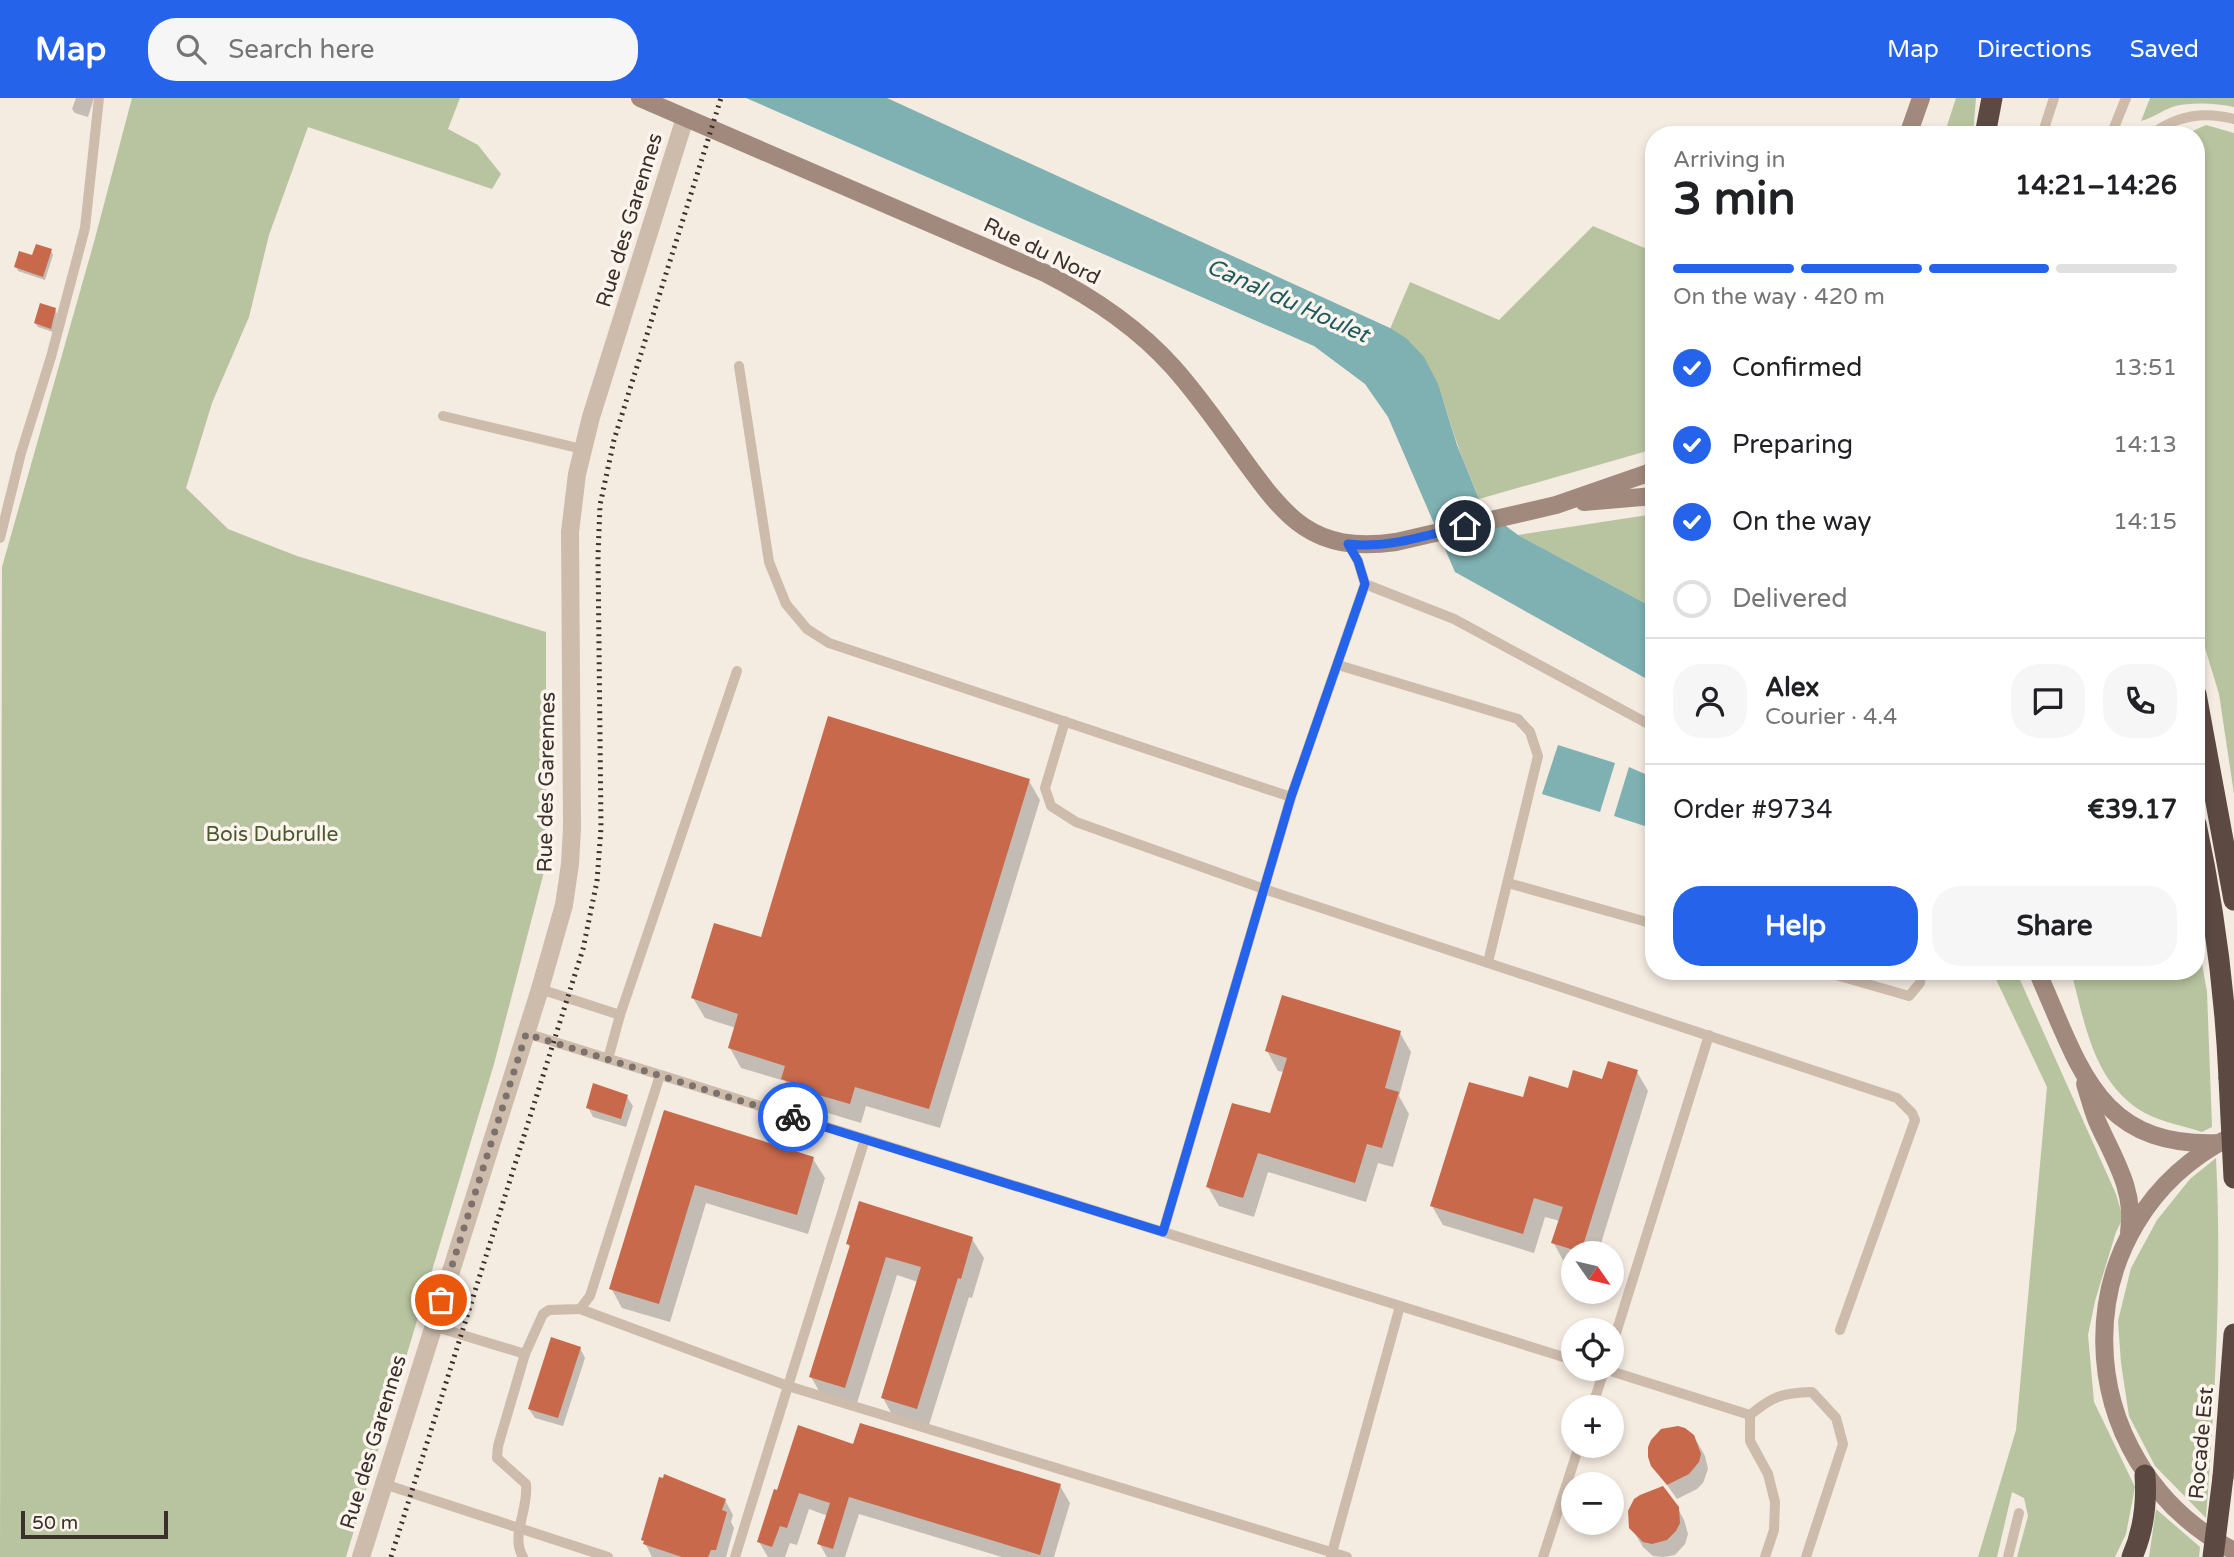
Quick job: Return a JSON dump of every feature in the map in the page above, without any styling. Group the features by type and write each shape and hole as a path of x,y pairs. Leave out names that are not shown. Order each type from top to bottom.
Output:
{"highway":[{"path":"1986,126 1993,98"},
{"path":"1991,126 1993,98"},
{"path":"2205,743 2234,900"},
{"path":"2205,873 2218,943 2226,1013 2234,1178"},
{"name":"Rocade Est","path":"2213,1557 2224,1477 2234,1334"},
{"path":"2132,1557 2146,1510 2145,1475"}],"street":[{"name":"Rue du Nord","path":"640,98 1037,270 1087,297 1137,333 1172,366 1196,393 1271,498 1284,513 1312,532 1348,544 1375,545 1412,539 1556,505 1645,474"},
{"path":"1911,126 1921,98"},
{"name":"Rue des Garennes","path":"361,1557 564,905 570,864 572,814 569,551 573,494 582,449 685,118"},
{"name":"Rue du Nord","path":"1556,505 1645,497"},
{"path":"2041,980 2078,1060 2106,1106 2136,1129 2175,1142 2227,1139"},
{"path":"2078,1060 2096,1118 2127,1190 2131,1217 2127,1242"},
{"path":"2227,1139 2194,1160 2170,1181 2127,1242 2113,1278 2108,1303 2105,1367 2116,1418 2145,1475 2177,1512 2208,1536 2234,1551"}],"lane":[{"path":"0,538 85,228 99,98"},
{"path":"2045,126 2054,98"},
{"path":"2115,126 2126,98"},
{"path":"2163,126 2184,117 2208,115 2234,119"},
{"path":"739,366 769,562 786,604 807,629 829,643 1291,797"},
{"path":"443,416 582,449"},
{"path":"1163,1232 1291,797 1365,584 1358,561 1348,544"},
{"path":"1365,584 1454,619 1645,722"},
{"path":"1338,664 1518,719 1530,732 1538,756 1488,962"},
{"path":"608,1059 737,671"},
{"path":"1065,721 1045,788 1051,806 1076,822 1264,889 1897,1098 1912,1113 1915,1120 1840,1330"},
{"path":"1507,883 1645,921"},
{"path":"1853,980 1909,996 1920,980"},
{"path":"540,989 621,1015"},
{"path":"526,1034 1561,1356"},
{"path":"1621,1318 1709,1035"},
{"path":"580,1309 590,1296 660,1075"},
{"path":"735,1557 865,1139"},
{"path":"1332,1555 1400,1306"},
{"path":"523,1557 519,1551 519,1528 527,1499 526,1484 497,1458 498,1446 525,1354 543,1314 549,1310 580,1309 788,1386 1332,1555 1347,1557"},
{"path":"433,1326 525,1354"},
{"path":"1624,1376 1750,1415"},
{"path":"1765,1557 1774,1530 1776,1502 1768,1474 1749,1440 1750,1415 1770,1398 1812,1392 1836,1418 1843,1444 1806,1557"},
{"path":"1543,1557 1575,1458"},
{"path":"384,1484 608,1557"},
{"path":"2008,1557 2019,1513"}],"green space":[{"name":"Bois Dubrulle","path":"132,98 460,98 448,129 478,145 501,174 492,189 308,127 269,235 249,317 212,403 186,488 228,529 297,556 546,632 546,864 494,1064 346,1557 0,1557 2,567"},
{"path":"1956,98 1976,98 1974,126 1947,126"},
{"path":"2150,98 2234,98 2234,107 2179,105 2141,121"},
{"path":"2204,126 2234,133 2234,794 2219,694 2205,648"},
{"path":"1593,226 1645,248 1645,452 1479,499 1459,450 1441,394 1427,364 1405,339 1390,329 1410,282 1499,320"},
{"path":"1645,515 1645,603 1518,535"},
{"path":"1996,980 2020,980 2116,1194 2123,1218 2116,1232 2095,1301 2088,1335 2094,1402 2135,1487 2126,1534 2115,1557 2017,1557 2028,1516 2024,1498 2012,1492 1997,1557 1978,1557 2016,1430 2047,1087"},
{"path":"2073,980 2205,980 2212,1127 2202,1132 2166,1121 2145,1113 2127,1101 2102,1069 2087,1031"},
{"path":"2216,1158 2217,1338 2206,1518 2155,1466 2129,1416 2118,1321 2131,1268 2157,1220 2190,1179"},
{"path":"2156,1509 2200,1547 2199,1557 2149,1557"}],"water":[{"name":"Canal du Houlet","path":"746,98 887,98 1390,328 1406,338 1424,357 1438,384 1457,445 1483,509 1518,535 1645,603 1645,678 1455,572 1388,417 1365,384 1314,346"},
{"path":"1558,745 1615,763 1600,812 1542,794"},
{"path":"1629,767 1645,774 1645,826 1614,816"}],"building":[{"path":"36,244 52,249 43,277 14,267 19,251 32,255"},
{"path":"40,303 56,308 51,329 34,323"},
{"path":"828,716 1030,779 929,1109 855,1087 850,1104 794,1088 796,1084 781,1079 785,1066 728,1048 738,1014 691,998 714,923 761,937"},
{"path":"1282,995 1401,1031 1385,1088 1399,1092 1382,1148 1367,1144 1355,1183 1258,1153 1243,1198 1206,1187 1232,1103 1270,1113 1287,1058 1265,1051"},
{"path":"1608,1061 1638,1070 1584,1241 1561,1241 1561,1246 1551,1243 1563,1207 1534,1198 1523,1234 1430,1206 1469,1082 1523,1097 1529,1076 1568,1088 1573,1070 1602,1079"},
{"path":"593,1083 628,1095 621,1119 586,1108"},
{"path":"664,1110 814,1157 797,1215 695,1185 659,1304 609,1289"},
{"path":"859,1201 973,1237 917,1409 881,1398 921,1267 886,1257 845,1388 809,1377 850,1245 846,1244"},
{"path":"551,1337 581,1347 558,1418 528,1409"},
{"path":"860,1423 1061,1484 1040,1555 849,1497 833,1549 817,1544 830,1503 799,1493 787,1528 780,1526 772,1547 757,1542 798,1425 853,1444"},
{"path":"1678,1426 1694,1435 1701,1454 1699,1462 1689,1474 1667,1485 1651,1466 1648,1447 1661,1429"},
{"path":"664,1474 726,1499 722,1510 727,1512 716,1550 711,1550 708,1557 682,1557 643,1544 644,1541 641,1540 659,1477 663,1478"},
{"path":"1663,1486 1679,1507 1680,1523 1667,1540 1652,1544 1643,1542 1629,1528 1628,1511 1634,1499"}],"railway":[{"path":"391,1557 583,949 597,881 601,828 598,556 600,505 614,440 721,98"}],"way so far":[{"path":"441,1300 526,1034 793,1117"}],"route":[{"path":"793,1117 1163,1232 1291,797 1365,584 1358,561 1348,544 1375,545 1396,542 1465,526"}]}
